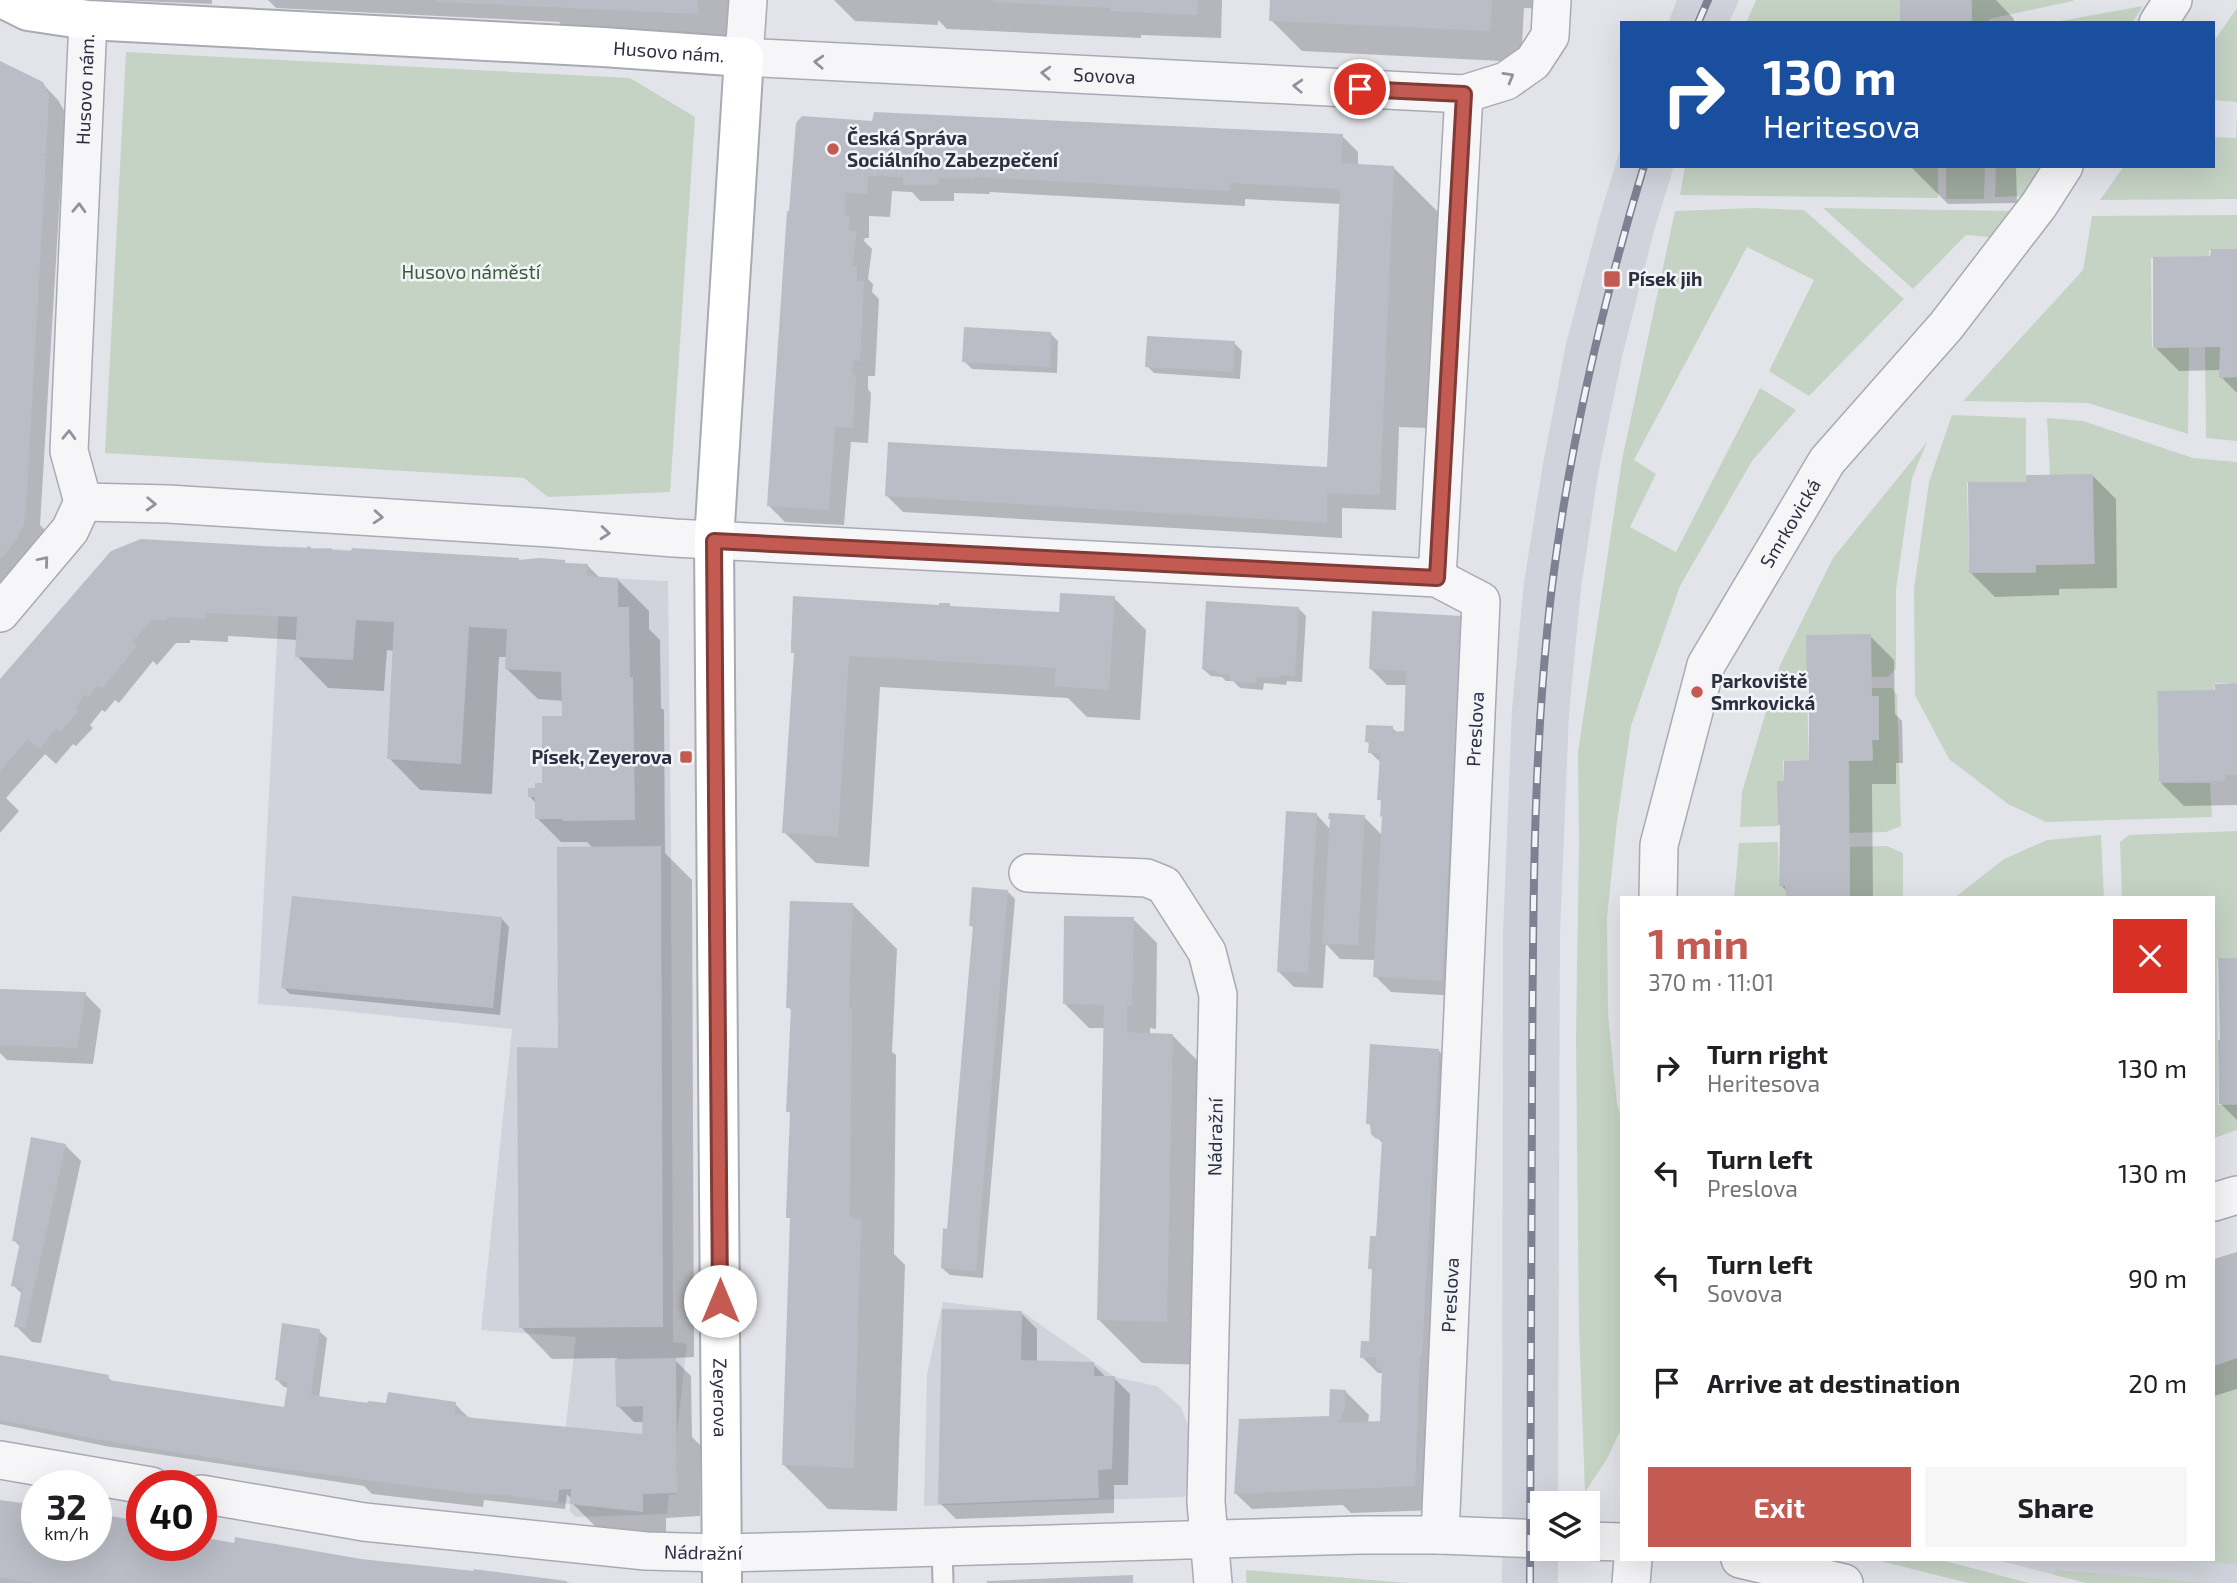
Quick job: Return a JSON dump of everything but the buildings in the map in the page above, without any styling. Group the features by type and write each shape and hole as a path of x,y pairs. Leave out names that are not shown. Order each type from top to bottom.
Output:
{"street":[{"path":"6,0 28,11 88,20"},
{"path":"744,57 748,0"},
{"path":"0,613 70,530 83,502 168,504 714,541 1437,578 1464,94 1506,81 1533,62 1550,36 1552,0"},
{"path":"2159,21 2173,0"},
{"name":"Husovo nám.","path":"83,502 69,451 88,20 590,46 744,57 714,541"},
{"name":"Sovova","path":"744,57 1464,94"},
{"name":"Smrkovická","path":"1658,896 1659,845 1706,664 1826,461 1946,326 2039,205 2063,168"},
{"name":"Zeyerova","path":"714,541 722,1568"},
{"name":"Preslova","path":"1437,578 1480,601 1440,1535"},
{"name":"Nádražní","path":"1028,873 1147,878 1164,885 1207,952 1218,995 1206,1502 1209,1541"},
{"path":"2215,1202 2237,1195"},
{"path":"0,1460 126,1482"},
{"name":"Nádražní","path":"217,1497 364,1522 646,1551 722,1568 943,1565 1209,1541 1440,1535 1530,1539"},
{"path":"1209,1541 1213,1583"},
{"path":"1600,1541 1620,1542"},
{"path":"1631,1583 1633,1561"},
{"path":"1749,1561 1844,1583"}],"shaded area":[{"path":"1677,0 1739,0 1730,21 1669,21"},
{"path":"1620,150 1620,168 1673,168 1654,231 1622,357 1598,474 1581,589 1569,713 1560,933 1558,1491 1530,1491 1530,1561 1558,1561 1558,1583 1502,1583 1503,933 1512,709 1524,582 1566,344"},
{"path":"282,546 588,564 587,577 668,581 673,1342 687,1344 677,1432 677,1494 669,1495 667,1514 576,1517 570,1512 570,1504 557,1503 576,1337 481,1330 512,1029 258,1004"},
{"path":"943,1302 1021,1311 1115,1377 1157,1386 1181,1407 1194,1441 1192,1480 1185,1497 924,1506 927,1374"},
{"path":"2237,1358 2237,1583 2086,1583 2001,1561 2215,1561 2215,1363"}],"green space":[{"path":"1756,0 1900,0 1900,21 1747,21"},
{"path":"1972,0 2073,0 1988,21 1972,21"},
{"path":"2143,6 2133,21 2060,21"},
{"path":"2237,8 2237,102 2215,100 2215,40"},
{"name":"Husovo náměstí","path":"126,52 630,78 695,117 670,492 548,497 524,478 105,453"},
{"path":"2237,114 2237,199 2100,200 2123,168 2215,168 2215,137 2236,138"},
{"path":"1685,168 1938,168 1938,198 1680,195"},
{"path":"1946,168 1985,168 1984,199 1946,199"},
{"path":"1996,168 2041,168 2023,196 1995,197"},
{"path":"1752,208 1804,210 1904,299 1809,396 1769,371 1814,280 1747,247 1634,460 1656,474 1630,527 1676,552 1760,388 1796,410 1752,461 1680,586 1631,726 1607,917 1608,1014 1620,1114 1620,1431 1607,1459 1585,1491 1579,1328 1576,1039 1578,752 1622,460 1675,211"},
{"path":"1823,208 2016,211 1999,238 1966,235 1913,289"},
{"path":"2237,215 2237,249 2209,250 2209,256 2151,258 2152,348 2189,347 2188,434 2088,403 1963,401 2083,270 2092,216"},
{"path":"2219,340 2237,340 2237,441 2206,438 2205,347 2218,347"},
{"path":"1952,415 2026,418 2026,482 1967,483 1969,573 2036,573 2036,565 2095,564 2092,475 2050,475 2047,418 2083,421 2193,458 2237,462 2237,683 2215,683 2214,691 2157,692 2159,783 2210,783 2212,817 2046,822 2008,804 1949,759 1915,695 1914,589 1929,482"},
{"path":"1927,442 1912,478 1896,589 1896,669 1888,677 1871,677 1807,637 1807,680 1775,682 1780,665 1833,558"},
{"path":"1871,688 1892,688 1897,695 1901,826 1886,832 1849,833 1848,761 1873,761 1872,740 1879,740 1878,697 1872,697"},
{"path":"1807,697 1809,760 1783,761 1784,781 1778,782 1778,826 1740,827 1742,792 1770,698"},
{"path":"2237,831 2237,958 2217,958 2218,1105 2237,1105 2237,1130 2215,1138 2215,896 2122,896 2120,842 2129,835"},
{"path":"2101,835 2104,896 1957,896 2004,859 2047,840"},
{"path":"1778,842 1779,886 1785,886 1786,896 1734,896 1739,843"},
{"path":"1887,846 1903,853 1903,896 1850,896 1850,847"},
{"path":"2237,1358 2237,1564 2184,1561 2215,1561 2215,1365"},
{"path":"1880,1561 1945,1561 2029,1583 1968,1583"},
{"path":"1246,1570 1410,1583 1246,1583"},
{"path":"2057,1570 2208,1583 2086,1583 2052,1574"}],"railway":[{"path":"1699,21 1708,0"},
{"path":"1530,1583 1533,904 1545,649 1559,533 1578,427 1614,270 1643,168"}],"place":[{"name":"Česká Správa Sociálního Zabezpečení","path":"833,149"},
{"name":"Písek jih","path":"1612,279"},
{"name":"Parkoviště Smrkovická","path":"1697,692"},
{"name":"Písek, Zeyerova","path":"686,757"}],"route":[{"path":"720,1301 714,541 1437,578 1464,94 1360,89"}]}
